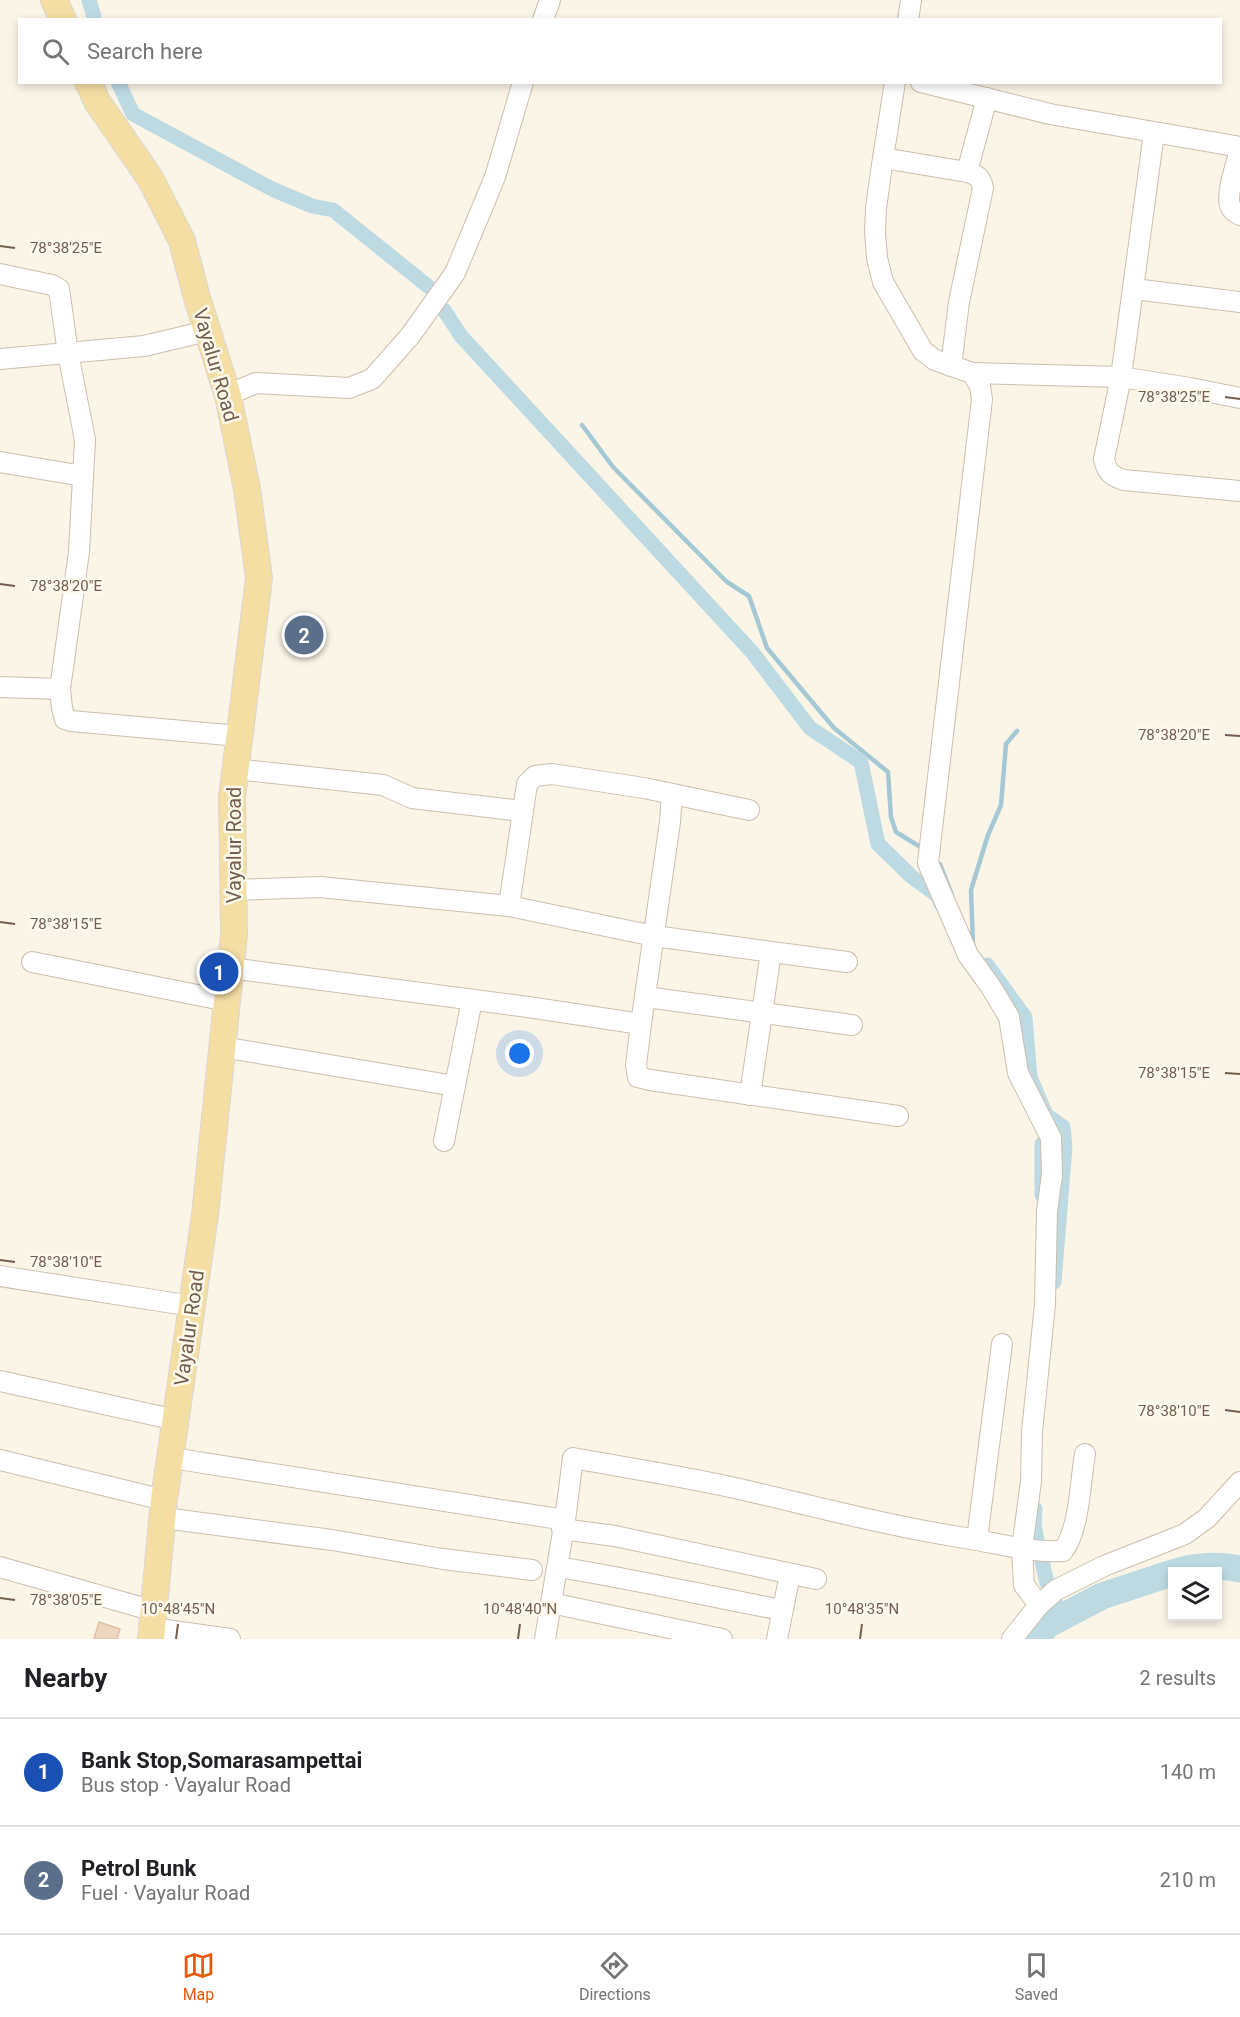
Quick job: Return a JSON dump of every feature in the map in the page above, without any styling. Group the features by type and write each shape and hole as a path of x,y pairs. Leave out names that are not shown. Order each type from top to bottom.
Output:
{"main road":[{"path":"54,0 62,18"},
{"name":"Vayalur Road","path":"89,84 98,103 150,178 182,241 229,403 248,489 259,578 232,796 234,934 205,1215 164,1509 152,1626"}],"street":[{"path":"544,18 550,0"},
{"path":"908,18 912,0"},
{"path":"229,403 237,391 256,383 349,388 372,379 410,336 455,273 495,177 522,84"},
{"path":"895,84 876,208 877,258 884,282 923,351 935,360 972,373 1121,377 1190,387 1240,398"},
{"path":"929,84 1050,114 1240,149 1229,204 1235,213 1240,215"},
{"path":"967,172 987,98"},
{"path":"1154,133 1121,377 1104,459 1106,469 1112,476 1124,480 1240,491"},
{"path":"883,158 967,172 977,175 982,180 983,188 959,302 951,366"},
{"path":"0,274 52,285 59,289 68,353 85,440 79,552 60,689 65,719 239,736"},
{"path":"1134,289 1240,302"},
{"path":"0,359 144,346 207,331"},
{"path":"972,373 980,386 982,399 928,863 968,955 1009,1017 1018,1073 1051,1138 1052,1175 1047,1211 1045,1304 1032,1432 1031,1481 1022,1549 1024,1585 1039,1605"},
{"path":"0,462 83,476"},
{"path":"0,687 60,689"},
{"path":"235,770 383,785 412,798 522,811"},
{"path":"509,906 527,784 535,776 552,774 644,788 749,810"},
{"path":"672,794 636,1065 638,1077 898,1116"},
{"path":"233,890 320,887 509,906 654,936 847,962"},
{"path":"750,1095 771,952"},
{"path":"32,963 227,1001"},
{"path":"230,968 472,999 641,1024"},
{"path":"646,997 852,1024"},
{"path":"444,1141 472,999"},
{"path":"222,1047 455,1086"},
{"path":"0,1276 192,1306"},
{"path":"977,1539 1002,1344"},
{"path":"0,1382 176,1420"},
{"path":"546,1639 573,1458 734,1488 918,1531 1047,1552 1063,1551 1068,1543 1074,1524 1085,1454"},
{"path":"172,1458 563,1524 816,1579"},
{"path":"0,1460 164,1509 443,1559 532,1570"},
{"path":"1012,1639 1039,1605 1056,1590 1104,1566 1185,1534 1207,1518 1240,1482"},
{"path":"0,1567 152,1626 230,1639"},
{"path":"558,1567 626,1578 782,1610"},
{"path":"777,1639 789,1574"},
{"path":"551,1603 722,1639"}],"building":[{"path":"99,1622 120,1629 117,1639 94,1639"}],"waterway":[{"path":"89,0 94,18"},
{"path":"119,84 133,114 272,189 312,206 333,210 429,287"},
{"path":"444,310 461,336 752,652 810,728 861,762 878,844 911,876 938,896 941,904"},
{"path":"582,425 613,467 727,582 749,596 767,648 834,728 888,772 891,817 896,832 922,848"},
{"path":"973,945 971,890 988,835 1001,805 1006,744 1017,731"},
{"path":"940,864 952,895"},
{"path":"987,965 1025,1017 1030,1077 1046,1115 1063,1127 1065,1147 1054,1282"},
{"path":"1042,1144 1042,1195"},
{"path":"1035,1509 1034,1525 1037,1539"},
{"path":"1041,1557 1047,1583"},
{"path":"1200,1567 1240,1569"},
{"path":"1038,1639 1045,1626 1102,1596 1168,1574"},
{"path":"1057,1605 1063,1617"}],"place":[{"name":"Petrol Bunk","path":"304,635"},
{"name":"Bank Stop,Somarasampettai","path":"219,972"}]}
